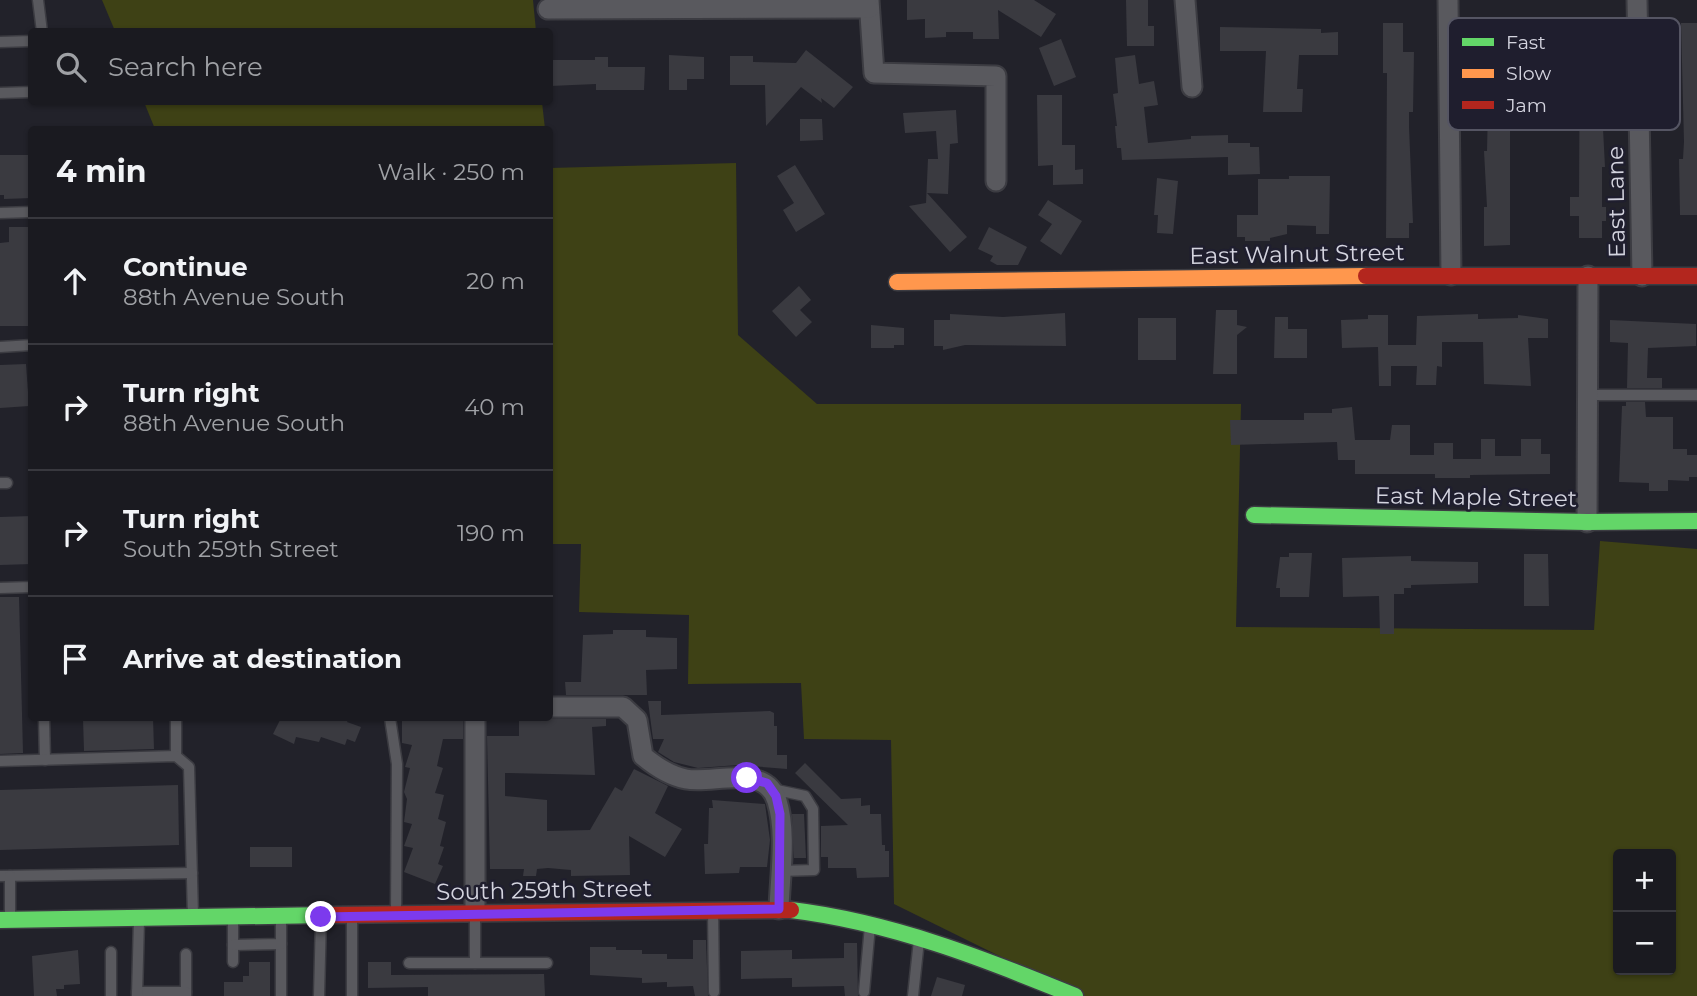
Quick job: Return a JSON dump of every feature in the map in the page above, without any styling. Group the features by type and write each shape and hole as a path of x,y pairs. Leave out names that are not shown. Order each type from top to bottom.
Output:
{"street":[{"path":"1185,0 1192,87"},
{"path":"1448,0 1448,18"},
{"name":"East Lane","path":"1637,0 1637,18"},
{"path":"548,9 869,4 874,72 996,76 996,181"},
{"path":"1449,130 1451,275"},
{"name":"East Lane","path":"1639,130 1642,276"},
{"name":"East Walnut Street","path":"897,282 1451,275 1697,276"},
{"path":"1587,523 1588,276"},
{"name":"East Maple Street","path":"1254,515 1587,523 1697,521"},
{"path":"553,707 623,707 637,720 639,746 643,756 671,775 701,780 747,778 760,780 772,789 780,814 779,909"},
{"path":"475,721 475,913"},
{"name":"South 259th Street","path":"5,920 779,909 828,913 920,936 1074,996"}],"lane":[{"path":"38,0 42,28"},
{"path":"0,42 28,41"},
{"path":"0,93 28,92"},
{"path":"0,213 28,212"},
{"path":"0,346 28,345"},
{"path":"1587,395 1697,395"},
{"path":"0,588 28,587"},
{"path":"44,721 45,760"},
{"path":"176,721 176,756"},
{"path":"390,721 397,764 396,916"},
{"path":"0,761 176,756 189,767 193,918"},
{"path":"772,789 805,796 813,809 814,870 780,871"},
{"path":"5,920 5,876 192,873"},
{"path":"713,910 714,992"},
{"path":"475,913 475,964"},
{"path":"352,916 352,996"},
{"path":"281,917 281,996"},
{"path":"319,996 321,917"},
{"path":"233,918 233,962"},
{"path":"139,919 137,994 186,994 186,954"},
{"path":"864,992 870,922"},
{"path":"913,996 920,936"},
{"path":"233,945 281,944"},
{"path":"111,952 111,996"},
{"path":"409,964 547,964"}],"green space":[{"path":"102,0 533,0 536,28 114,28"},
{"path":"145,105 542,105 545,126 154,126"},
{"path":"736,163 738,335 817,404 1241,404 1236,627 1594,630 1600,541 1697,549 1697,996 1080,996 894,904 891,740 804,739 801,683 688,684 689,615 579,612 581,544 553,544 553,168"}],"building":[{"path":"907,0 1034,0 1056,14 1041,37 998,10 999,39 973,39 973,32 946,32 946,37 925,38 925,19 907,20"},
{"path":"1126,0 1148,0 1148,26 1154,26 1154,46 1127,46"},
{"path":"1383,23 1403,23 1403,52 1414,52 1413,112 1409,112 1413,223 1409,223 1409,238 1386,238 1387,73 1383,73"},
{"path":"1681,23 1697,23 1697,215 1680,215 1679,159 1683,159 1684,142"},
{"path":"1220,27 1321,29 1321,33 1338,32 1338,55 1299,55 1297,89 1303,89 1302,112 1263,112 1266,51 1220,51"},
{"path":"1061,39 1076,77 1054,86 1039,48"},
{"path":"806,50 853,87 834,108 821,98 822,103 801,87 766,126 765,85 730,85 730,56 753,56 753,62 796,63"},
{"path":"669,55 704,57 704,79 687,79 687,90 669,90"},
{"path":"1135,55 1139,84 1154,81 1158,105 1144,107 1148,143 1191,139 1191,136 1228,135 1228,143 1250,143 1250,147 1259,147 1260,174 1228,175 1228,157 1122,160 1121,148 1117,148 1115,126 1113,94 1118,93 1115,58"},
{"path":"595,57 608,57 608,67 645,67 644,90 596,90 596,84 553,86 553,60 595,60"},
{"path":"1037,95 1062,95 1062,145 1075,145 1075,170 1083,169 1083,184 1053,185 1053,165 1038,166"},
{"path":"956,110 958,143 950,144 948,194 927,193 967,237 950,252 909,206 926,203 928,159 938,159 936,131 905,133 903,113"},
{"path":"800,119 822,119 823,140 800,141"},
{"path":"1487,130 1510,130 1510,245 1484,246 1484,207 1487,207 1484,151 1487,151"},
{"path":"1579,130 1603,130 1605,167 1602,167 1602,207 1606,207 1606,221 1602,221 1602,238 1579,238 1579,216 1570,216 1570,197 1579,197"},
{"path":"0,155 28,155 28,198 4,199 4,195 0,195"},
{"path":"795,165 825,214 796,232 783,210 794,203 777,176"},
{"path":"1289,176 1330,176 1329,234 1316,234 1316,226 1287,225 1287,234 1270,238 1270,241 1245,241 1245,237 1237,237 1237,215 1258,215 1258,179 1289,179"},
{"path":"1157,178 1178,181 1173,234 1157,233 1158,215 1154,215"},
{"path":"1048,200 1082,221 1061,255 1040,241 1052,224 1038,215"},
{"path":"9,227 28,227 28,326 0,326 0,243 9,242"},
{"path":"989,227 1027,247 1018,265 997,265 990,261 993,256 978,249"},
{"path":"799,286 811,300 800,310 812,322 796,337 772,311"},
{"path":"1216,310 1237,310 1237,325 1247,327 1237,335 1237,374 1213,374"},
{"path":"1065,313 1066,346 965,345 943,350 943,346 934,346 934,320 950,320 950,314 1003,317"},
{"path":"1478,314 1478,319 1518,318 1518,315 1548,319 1548,338 1528,338 1531,386 1484,384 1483,342 1442,342 1442,367 1437,366 1436,385 1416,385 1417,366 1391,366 1391,386 1379,386 1378,347 1342,348 1341,320 1368,319 1368,315 1388,315 1388,345 1416,345 1417,316"},
{"path":"1275,317 1288,317 1288,329 1307,329 1307,358 1274,358"},
{"path":"1138,318 1176,318 1176,360 1138,360"},
{"path":"1610,320 1696,324 1696,346 1648,348 1647,378 1662,378 1662,388 1627,388 1628,343 1610,342"},
{"path":"871,325 904,328 904,345 871,348"},
{"path":"26,364 28,406 0,408 0,365"},
{"path":"1626,402 1645,402 1646,417 1673,417 1673,449 1687,449 1687,455 1697,455 1697,477 1689,477 1689,481 1668,480 1668,491 1649,491 1649,483 1619,482 1622,406 1626,406"},
{"path":"1352,407 1355,440 1390,440 1392,425 1410,425 1410,455 1434,455 1434,443 1453,443 1453,459 1481,459 1481,439 1495,439 1495,456 1521,456 1521,439 1541,439 1541,454 1550,454 1550,474 1435,478 1435,474 1355,474 1355,460 1338,460 1337,442 1231,445 1230,420 1304,420 1304,413 1332,413 1332,409"},
{"path":"28,516 28,564 0,565 0,517"},
{"path":"1289,553 1312,553 1309,597 1280,597 1280,588 1276,588 1280,557 1289,557"},
{"path":"1524,554 1548,554 1549,606 1524,606"},
{"path":"1411,556 1411,561 1478,562 1478,583 1411,585 1411,588 1404,588 1404,594 1394,594 1394,634 1380,634 1379,596 1343,597 1342,558"},
{"path":"0,597 19,597 23,753 0,754"},
{"path":"613,630 646,630 646,637 677,638 677,669 646,670 647,695 566,695 565,682 581,682 583,635 613,634"},
{"path":"648,701 661,701 661,715 770,711 774,713 774,726 777,726 777,755 787,755 787,769 738,765 698,768 674,762 658,752 664,739 653,739"},
{"path":"606,719 606,726 592,727 595,775 505,773 505,796 547,800 547,831 590,830 615,787 622,791 634,769 668,786 655,813 682,829 665,857 629,836 630,875 571,876 571,870 548,868 537,869 536,876 523,876 524,869 490,869 487,736 519,736 519,721"},
{"path":"83,721 153,721 154,749 84,751"},
{"path":"280,721 348,721 361,727 355,742 347,739 345,745 321,737 319,742 296,737 294,744 273,734"},
{"path":"402,721 463,721 463,739 443,739 437,766 443,768 435,793 444,795 438,819 446,822 440,846 444,847 438,864 443,866 435,884 404,872 413,848 404,846 412,824 404,822 407,799 404,792 410,768 405,767 412,745 402,743"},
{"path":"805,763 841,799 861,798 861,806 870,805 870,814 881,814 882,845 885,845 885,851 889,851 889,877 857,878 856,868 828,868 828,857 821,857 821,826 848,825 795,773"},
{"path":"178,785 179,845 0,850 0,790"},
{"path":"712,800 765,804 770,840 767,867 740,867 739,873 705,874 704,844 708,844 709,808 713,808"},
{"path":"792,814 804,814 806,858 794,858"},
{"path":"250,847 292,847 292,867 250,867"},
{"path":"693,940 706,940 708,996 695,996 693,986 667,987 667,982 642,983 642,978 590,975 590,947 642,950 642,954 667,954 667,959 693,959"},
{"path":"844,943 857,943 858,996 845,996 844,986 792,987 792,978 741,979 741,951 792,950 792,959 844,958"},
{"path":"78,950 80,984 64,985 64,989 56,989 57,996 34,996 32,956"},
{"path":"249,962 270,962 270,996 224,996 224,982 243,982 243,976 249,976"},
{"path":"368,962 391,962 391,975 544,974 545,996 428,996 428,987 368,988"},
{"path":"937,977 965,985 962,996 931,996"}],"traffic: fast":[{"path":"1254,515 1587,522 1697,521"},
{"path":"791,910 900,932 971,955 1075,996"},
{"path":"0,920 328,915"}],"traffic: slow":[{"path":"897,282 1366,276"}],"traffic: jam":[{"path":"1366,276 1697,276"},
{"path":"328,915 791,910"}],"route":[{"path":"321,917 779,909 778,803 767,783 747,778"}]}
